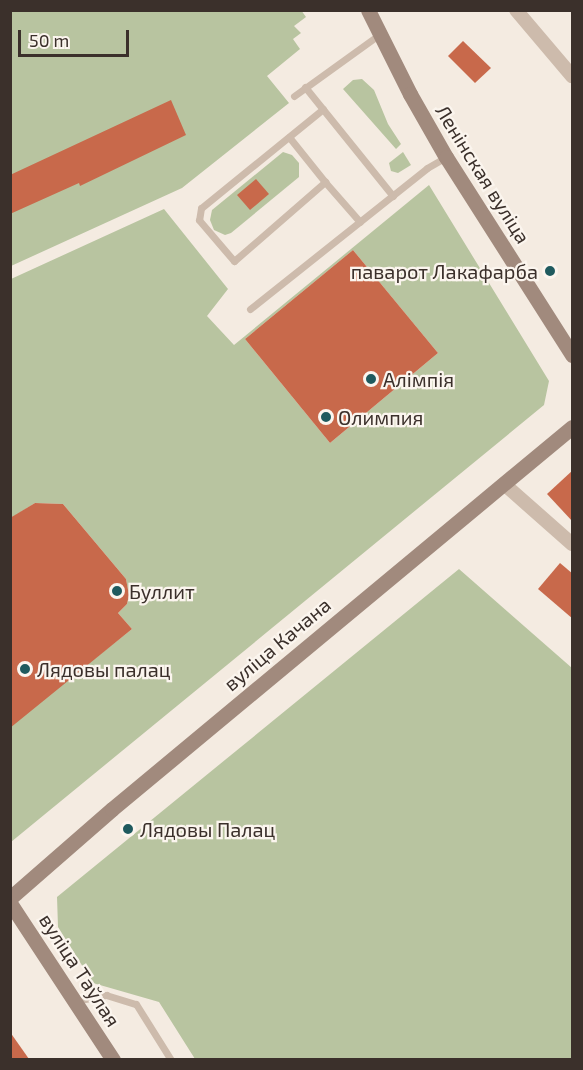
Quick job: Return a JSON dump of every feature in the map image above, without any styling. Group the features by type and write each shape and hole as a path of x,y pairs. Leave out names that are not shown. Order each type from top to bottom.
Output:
{"main road":[{"name":"Ленінская вуліца","path":"368,10 446,157 573,355"},
{"name":"вуліца Качана","path":"10,898 112,809 573,427"},
{"name":"вуліца Таўлая","path":"10,903 113,1059"}],"street":[{"path":"516,10 573,76"},
{"path":"504,484 573,544"}],"lane":[{"path":"294,96 380,34"},
{"path":"305,87 393,196"},
{"path":"323,109 201,208 199,220 234,261 326,182"},
{"path":"289,137 360,222"},
{"path":"250,309 426,168 446,157"},
{"path":"75,1001 106,994 136,1004 171,1059"}],"green space":[{"path":"301,10 306,17 294,26 301,33 293,39 300,49 267,76 289,103 182,188 11,266 10,11"},
{"path":"362,79 374,90 388,124 401,144 396,149 343,89 353,80"},
{"path":"283,152 292,155 299,163 299,177 231,233 225,235 214,230 210,220 212,210"},
{"path":"403,152 411,165 398,173 391,171 389,163"},
{"path":"429,185 549,381 544,405 11,842 11,725 132,629 118,613 127,604 129,596 126,579 63,504 35,503 11,518 11,279 164,209 228,289 207,316 234,345","holes":["353,250 438,353 330,443 245,339"]},
{"path":"459,569 572,668 572,1059 195,1059 159,1002 93,983 58,927 57,897"}],"building":[{"path":"463,41 491,68 475,83 448,56"},
{"path":"171,100 186,135 80,186 79,183 10,214 10,175"},
{"path":"256,179 269,194 250,210 237,195"},
{"path":"353,250 438,353 330,443 245,339"},
{"path":"573,470 573,522 547,494"},
{"path":"35,503 63,504 126,579 129,595 127,604 118,613 132,629 10,728 10,518"},
{"path":"560,563 573,574 573,619 538,589"},
{"path":"10,1032 29,1059 10,1059"}],"place":[{"name":"паварот Лакафарба","path":"550,271"},
{"name":"Алімпія","path":"371,379"},
{"name":"Олимпия","path":"326,417"},
{"name":"Буллит","path":"117,591"},
{"name":"Лядовы палац","path":"25,669"},
{"name":"Лядовы Палац","path":"128,829"}]}
